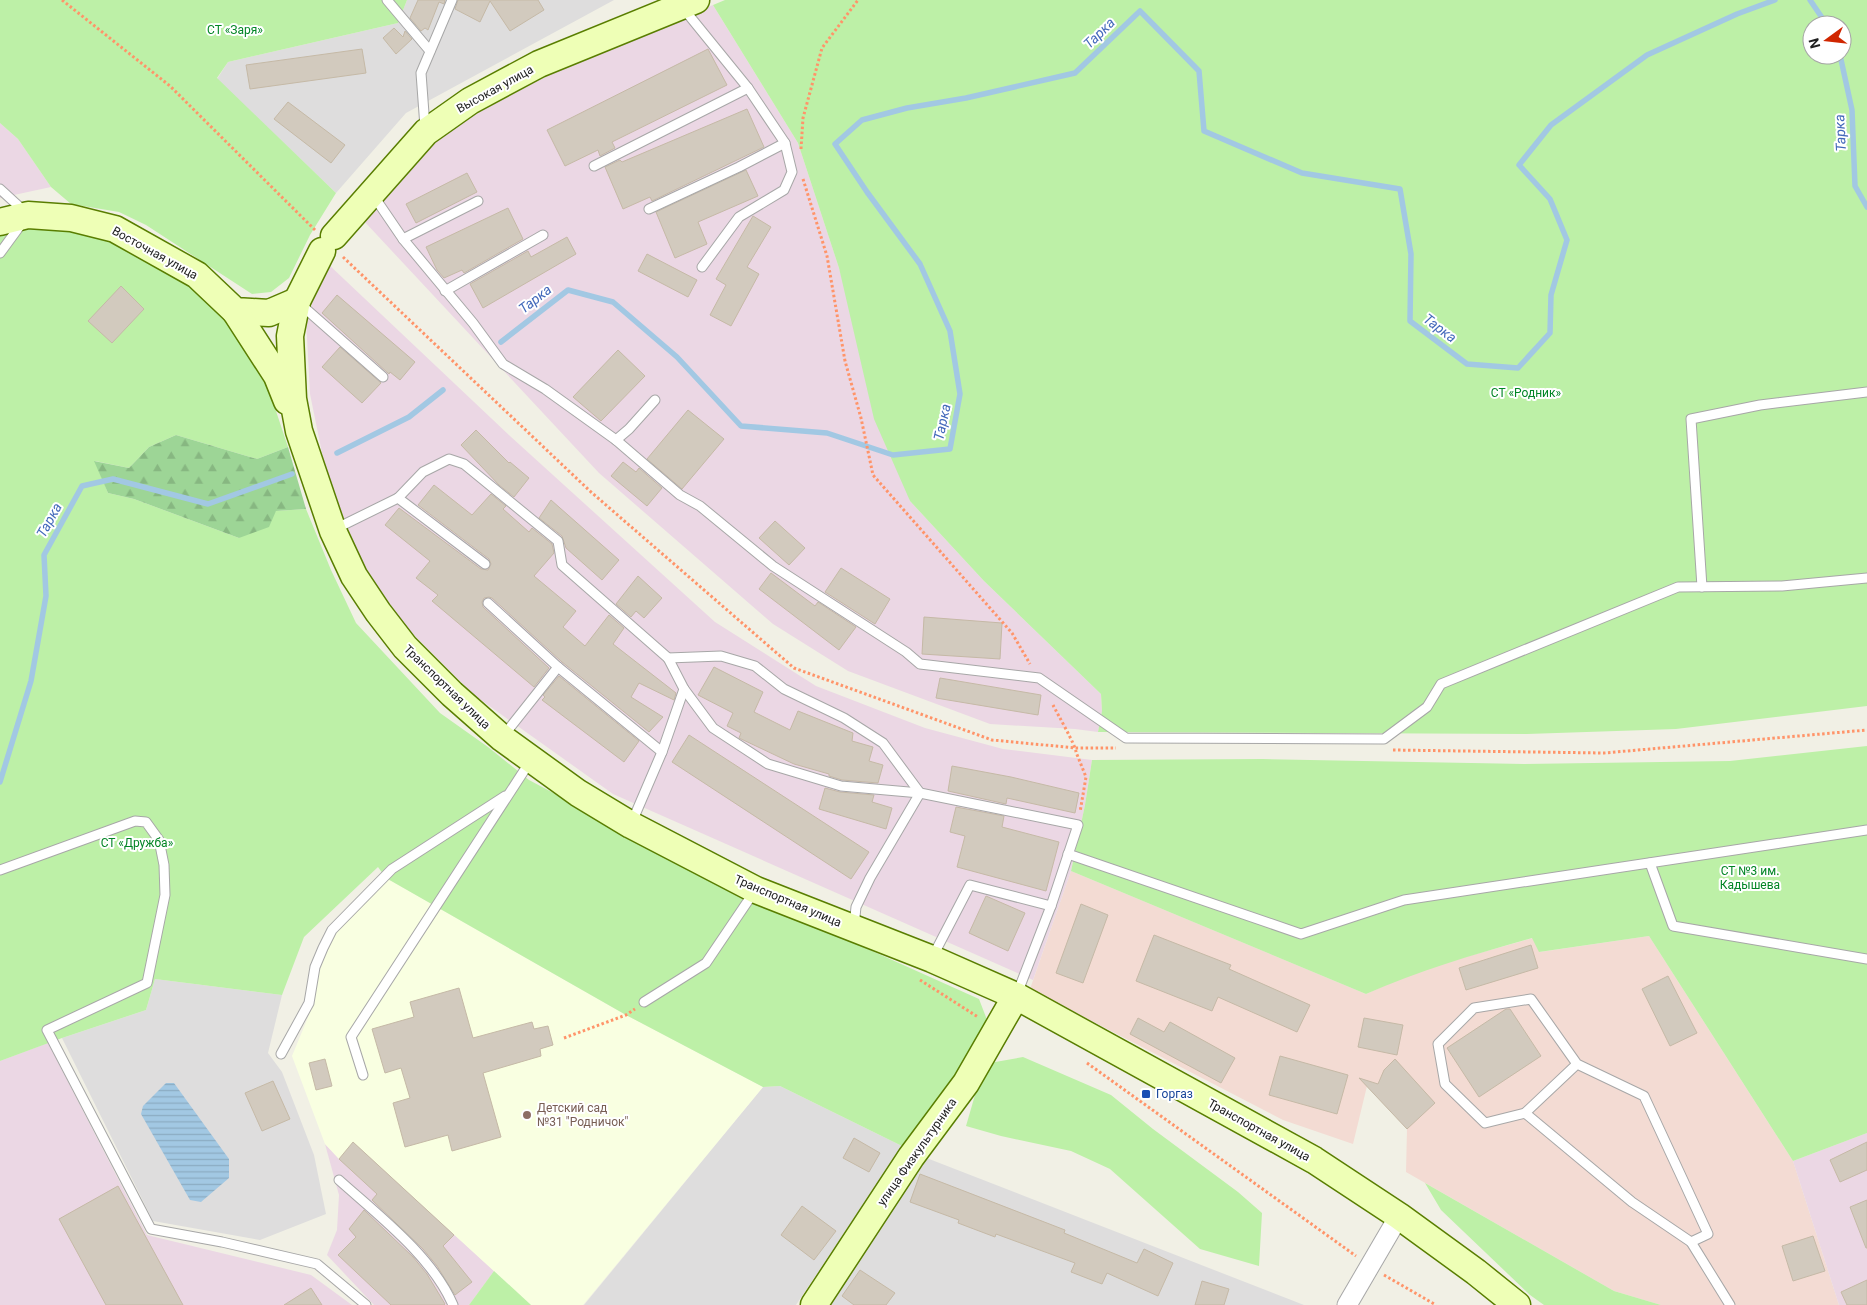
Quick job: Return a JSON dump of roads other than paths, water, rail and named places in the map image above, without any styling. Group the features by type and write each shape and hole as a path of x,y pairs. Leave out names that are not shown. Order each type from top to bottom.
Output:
{"street":[{"name":"Высокая улица","path":"297,301 329,244 426,132 470,101 540,64 673,5"},
{"name":"Восточная улица","path":"0,222 28,215 72,218 114,229 197,274 236,311 277,376 299,431"},
{"path":"236,311 269,313 297,301"},
{"name":"Транспортная улица","path":"297,301 290,336 294,399 299,431 333,530 354,576 378,612 405,647 452,694 502,738 578,793 631,825 756,890 932,958 1016,996 1314,1160 1399,1216 1476,1272 1516,1305"},
{"name":"улица Физкультурника","path":"814,1305 911,1158 966,1083 1016,996"},
{"path":"1347,1305 1399,1216"}],"lane":[{"path":"387,0 430,51"},
{"path":"426,132 422,73 452,0"},
{"path":"673,5 748,88 785,143 792,172 784,190 739,217 702,267"},
{"path":"594,166 748,88"},
{"path":"649,209 739,167 785,143"},
{"path":"0,189 28,215 0,253"},
{"path":"372,193 403,239 473,323 503,364 545,389 616,440 680,495 700,506 772,566 906,652 920,664 1038,678 1126,738 1384,739 1427,708 1441,684 1678,587 1782,586 1867,578"},
{"path":"403,239 478,201"},
{"path":"445,291 543,235"},
{"path":"297,301 384,377"},
{"path":"1702,587 1691,419 1760,405 1867,392"},
{"path":"616,440 629,429 655,400"},
{"path":"333,530 398,498 423,472 449,459 464,464 558,541 562,565 668,658 684,688 713,728 768,764 841,786 920,793 1078,825 1051,906 1016,996"},
{"path":"398,498 486,564"},
{"path":"488,603 558,667 662,752"},
{"path":"668,658 721,656 754,666 784,689 844,718 883,743 920,793"},
{"path":"502,738 558,667"},
{"path":"631,825 662,752 684,688"},
{"path":"363,1075 351,1037 532,759"},
{"path":"281,1054 308,1002 315,968 332,930 392,869 509,793"},
{"path":"854,928 856,907 870,878 920,793"},
{"path":"0,870 135,821 146,822 159,840 164,865 165,895 147,983 47,1030 150,1229 222,1242 317,1264 366,1305"},
{"path":"1068,854 1301,934 1404,900 1867,830"},
{"path":"1650,863 1672,926 1867,959"},
{"path":"932,958 970,885 1051,906"},
{"path":"644,1002 706,963 756,890"},
{"path":"1577,1064 1525,1113 1485,1123 1445,1084 1438,1044 1474,1008 1531,999 1577,1064 1644,1096 1708,1234 1691,1242"},
{"path":"1525,1113 1632,1202 1691,1242 1730,1305"},
{"path":"339,1180 413,1248 447,1291 453,1305"}],"water":[{"path":"166,1083 174,1083 229,1159 229,1178 201,1202 190,1200 141,1114 143,1106"}],"waterway":[{"name":"Тарка","path":"501,342 568,290 613,302 677,357 741,426 827,433 893,455 950,449 960,394 950,331 920,264 867,192 835,144 862,120 907,108 966,98 1075,73 1140,11 1199,71 1204,131 1302,173 1400,189 1411,254 1410,321 1467,364 1518,368 1550,333 1551,295 1567,240 1550,199 1519,165 1551,125 1647,55 1737,14 1775,0"},
{"name":"Тарка","path":"1810,0 1820,15"},
{"name":"Тарка","path":"1842,65 1852,110 1855,186 1867,207"},
{"name":"Тарка","path":"337,453 409,417 443,390"},
{"name":"Тарка","path":"0,782 31,681 46,596 44,555 82,486 113,479 208,504 292,474"}],"place":[{"name":"Горгаз","path":"1146,1094"},
{"name":"Детский сад №31 \"Родничок\"","path":"527,1115"}],"park label":[{"name":"СТ «Заря»","path":"235,30"},
{"name":"СТ «Родник»","path":"1526,393"},
{"name":"СТ «Дружба»","path":"137,843"},
{"name":"СТ №3 им. Кадышева","path":"1750,878"}]}
